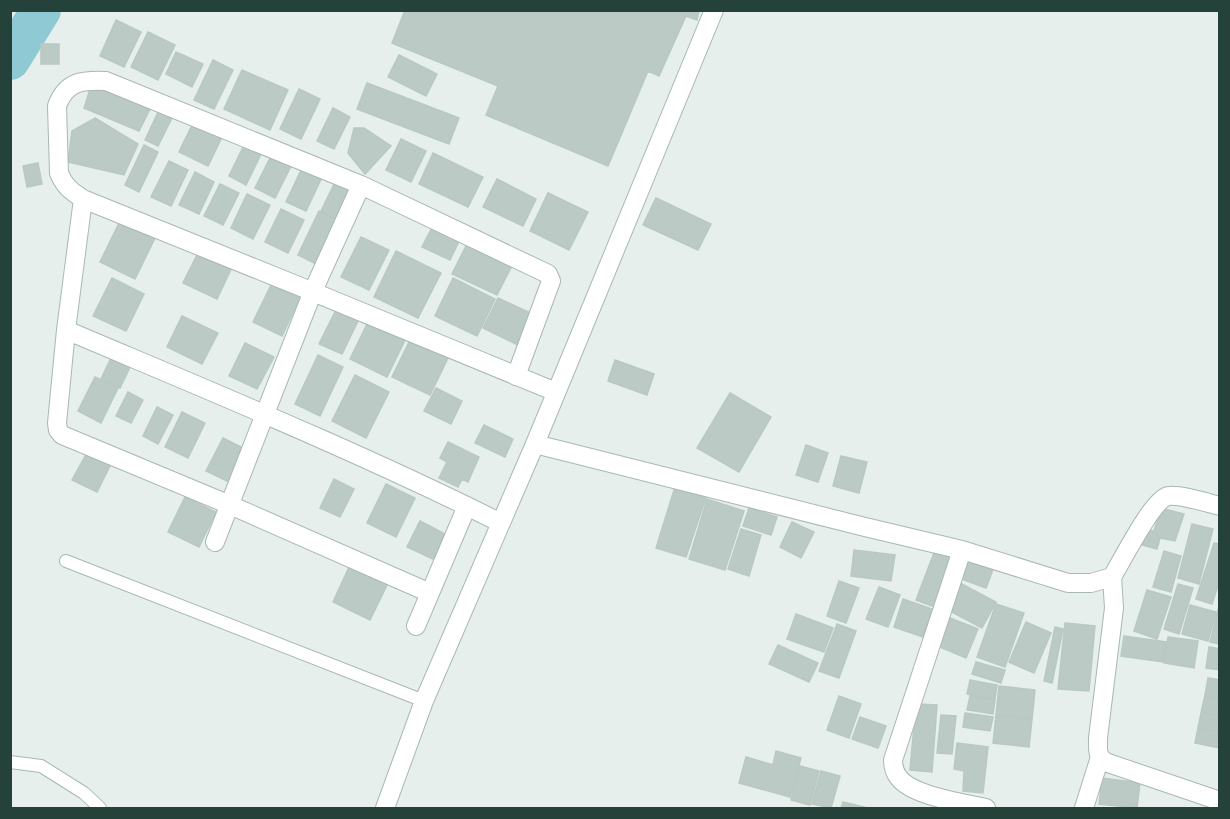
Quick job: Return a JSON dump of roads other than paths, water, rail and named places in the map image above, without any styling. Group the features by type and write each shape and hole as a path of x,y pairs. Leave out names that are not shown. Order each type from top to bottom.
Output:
{"street":[{"path":"385,808 424,701 535,444 714,10"},
{"path":"516,375 550,281 548,274 362,186 106,81 87,81 71,86 60,96 57,106 59,173 63,183 83,199 556,392"},
{"path":"215,542 313,291 362,186"},
{"path":"83,199 57,423 62,435 230,505 430,593"},
{"path":"66,330 265,415 501,523"},
{"path":"535,444 962,550 1068,583 1091,583 1112,577"},
{"path":"1220,506 1179,496 1171,495 1163,498 1133,540 1112,577 1114,608 1098,738 1098,753 1108,764 1220,801"},
{"path":"416,627 467,506"},
{"path":"962,550 893,760 897,776 915,790 986,808"},
{"path":"1084,808 1100,757"}],"lane":[{"path":"66,561 424,701"},
{"path":"10,762 41,766 84,793 100,808"}],"waterway":[{"path":"10,60 41,10"}]}
